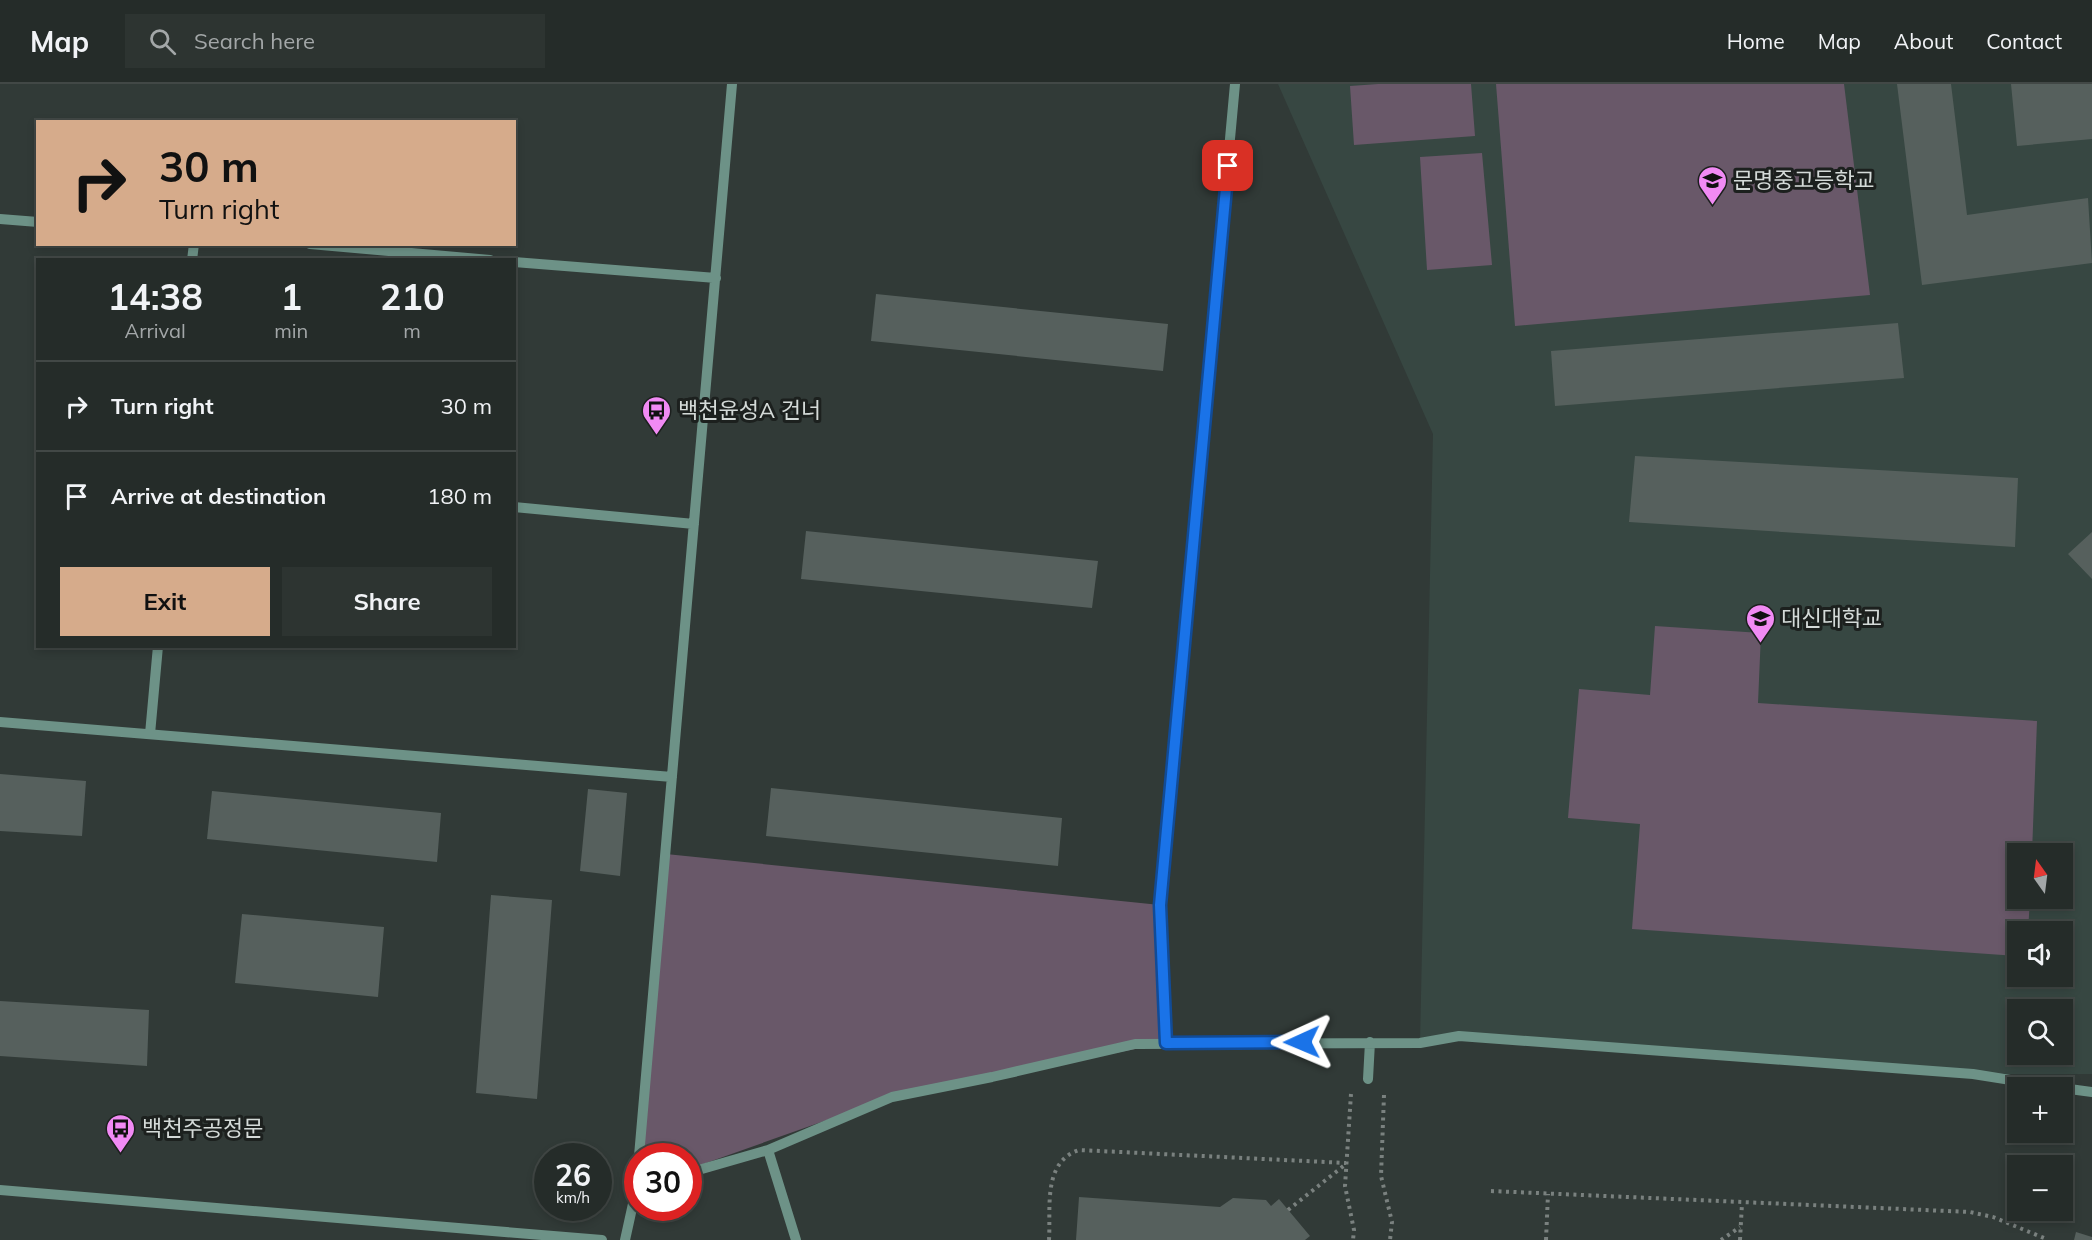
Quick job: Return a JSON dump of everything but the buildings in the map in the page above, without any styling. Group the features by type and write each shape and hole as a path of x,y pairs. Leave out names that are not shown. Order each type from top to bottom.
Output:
{"street":[{"path":"640,1143 732,84"},
{"path":"1166,1043 1160,905 1235,84"},
{"path":"0,219 36,222"},
{"path":"332,246 468,258"},
{"path":"516,262 716,278"},
{"path":"516,507 694,524"},
{"path":"150,734 158,648"},
{"path":"0,722 672,777"},
{"path":"702,1169 768,1150 892,1097 1135,1044 1420,1043 1459,1036 1973,1074 2007,1079"},
{"path":"1368,1079 1370,1042"},
{"path":"2073,1089 2092,1092"},
{"path":"768,1150 796,1240"},
{"path":"0,1190 602,1240"},
{"path":"625,1240 628,1221"}],"path":[{"path":"1351,1089 1345,1186 1354,1230 1353,1240"},
{"path":"1384,1093 1381,1176 1392,1222 1390,1240"},
{"path":"1049,1240 1053,1174 1060,1161 1079,1149 1346,1163"},
{"path":"1288,1210 1346,1163"},
{"path":"1491,1191 1978,1213 2044,1238"},
{"path":"1546,1240 1548,1194"},
{"path":"1740,1240 1742,1203"},
{"path":"1720,1240 1741,1227"}],"shaded area":[{"name":"대신대학교","path":"1278,84 2092,84 2092,1074 1973,1074 1459,1036 1420,1043 1433,434"},
{"path":"1471,84 1475,136 1354,145 1350,86"},
{"path":"1496,84 1844,84 1870,295 1515,326"},
{"path":"1482,153 1492,265 1427,270 1420,157"},
{"path":"1655,626 1761,633 1758,703 2037,721 2032,843 2007,843 2007,909 2029,909 2029,921 2007,921 2007,955 1632,929 1640,824 1568,818 1579,689 1650,695"},
{"path":"666,854 1160,905 1166,1043 892,1097 702,1164 702,1143 641,1143"}],"place":[{"name":"문명중고등학교","path":"1712,206"},
{"name":"백천윤성A 건너","path":"657,436"},
{"name":"대신대학교","path":"1760,644"},
{"name":"백천주공정문","path":"121,1154"}],"route":[{"path":"1228,166 1160,905 1166,1043 1302,1042"}]}
